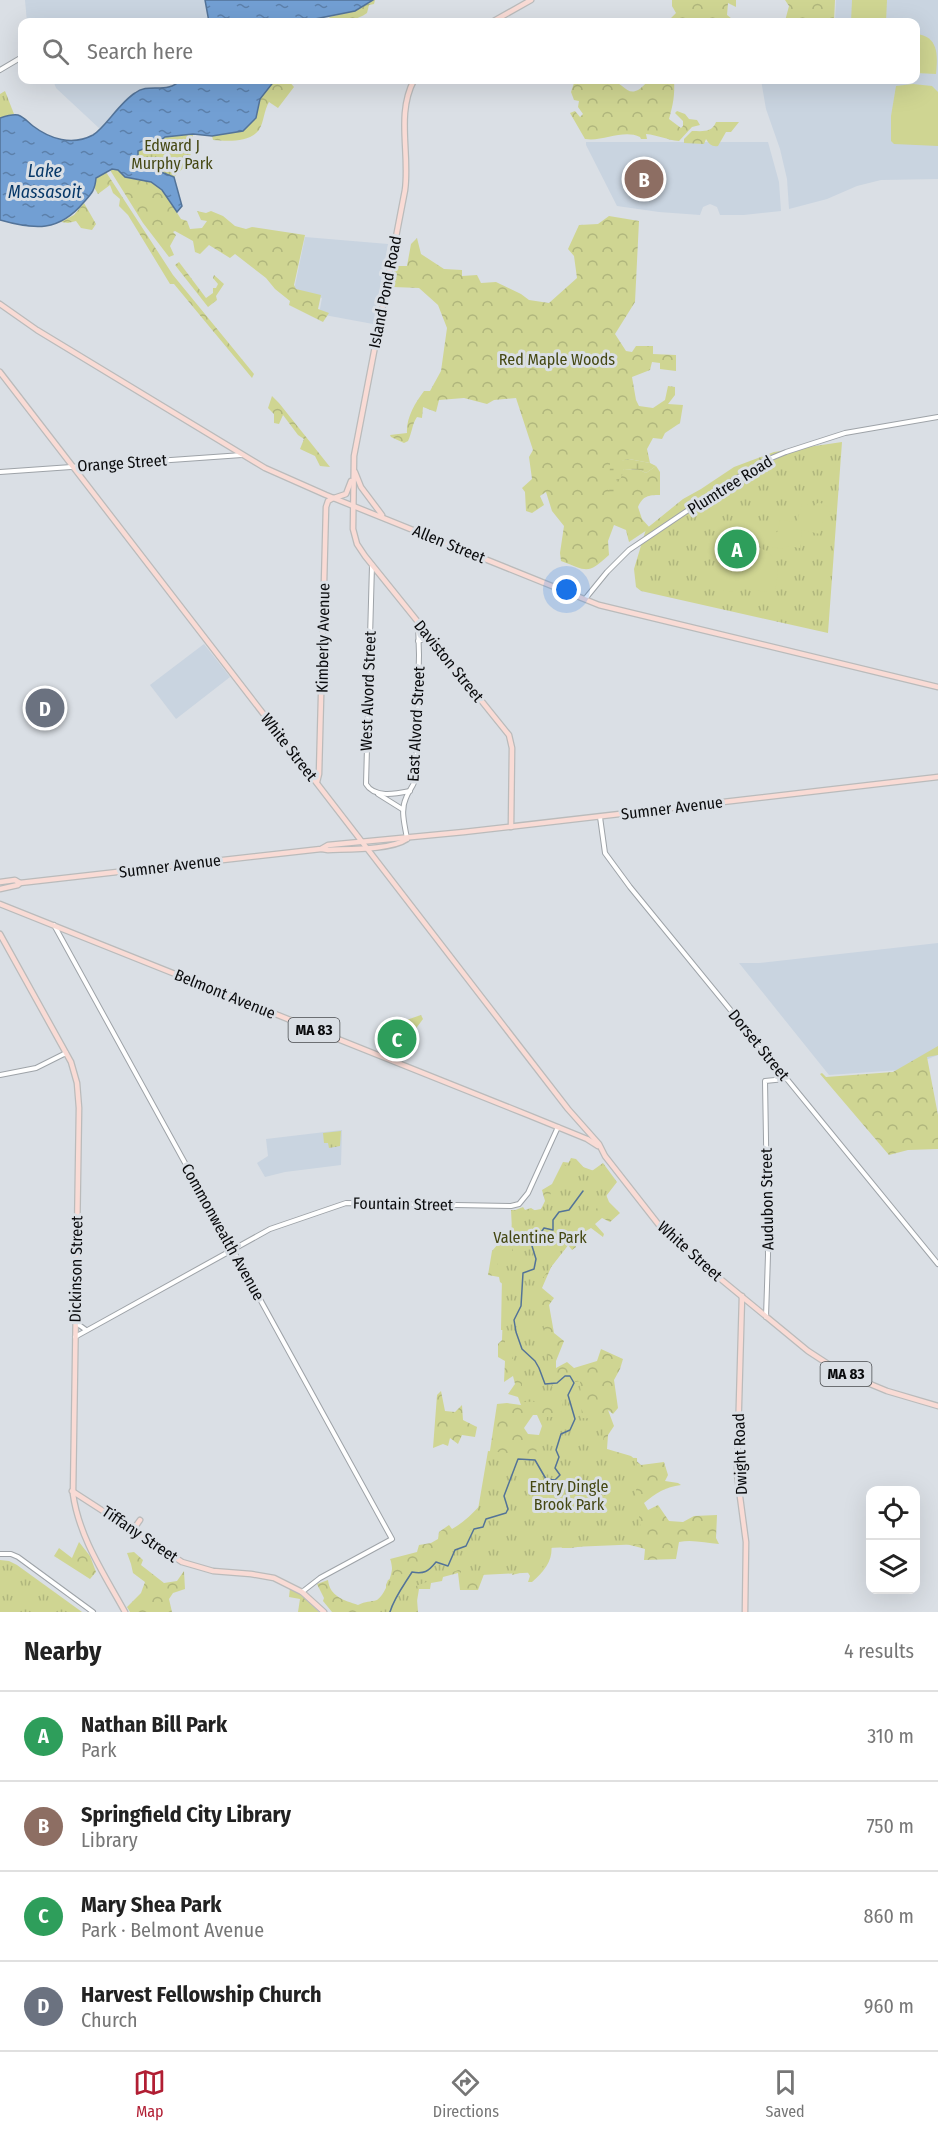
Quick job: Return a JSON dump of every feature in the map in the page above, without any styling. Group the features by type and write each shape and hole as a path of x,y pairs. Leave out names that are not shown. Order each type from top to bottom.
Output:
{"main road":[{"path":"499,18 531,0"},
{"name":"Island Pond Road","path":"352,506 355,445 406,184 404,117 406,100 412,84"},
{"name":"Allen Street","path":"0,304 37,330 243,455 277,474 352,506 599,605 938,687"},
{"name":"White Street","path":"0,372 599,1144 605,1156 662,1230 766,1317"},
{"path":"333,498 347,493 354,469"},
{"path":"354,469 361,487 385,518"},
{"name":"Kimberly Avenue","path":"317,782 326,507 328,501 333,498"},
{"name":"Daviston Street","path":"352,506 354,536 362,551 510,738 512,748 511,827"},
{"name":"Sumner Avenue","path":"321,849 328,845 511,827 938,777"},
{"name":"Sumner Avenue","path":"0,889 20,883 321,849 400,843 407,838"},
{"name":"Sumner Avenue","path":"0,882 15,880 20,883"},
{"name":"Belmont Avenue","path":"0,898 8,906"},
{"name":"Belmont Avenue","path":"0,904 576,1134 593,1142 605,1156"},
{"name":"Dickinson Street","path":"0,934 66,1053 76,1077 79,1101 72,1491 84,1536 125,1612"},
{"path":"576,1134 579,1121"},
{"name":"Dwight Road","path":"742,1296 737,1474 746,1542 745,1612"},
{"name":"MA 83","path":"766,1317 808,1351 838,1370 887,1391 938,1406"},
{"name":"Tiffany Street","path":"72,1491 190,1565 215,1572 263,1575 283,1582 302,1592 324,1612"},
{"name":"Tiffany Street","path":"74,1500 88,1500"},
{"path":"134,1530 140,1520"}],"street":[{"path":"0,70 18,59"},
{"name":"Plumtree Road","path":"585,599 629,550 764,461 845,433 938,417"},
{"name":"Orange Street","path":"0,472 243,455"},
{"name":"West Alvord Street","path":"372,565 366,781 370,790 402,810"},
{"path":"371,582 376,578 382,578"},
{"name":"East Alvord Street","path":"402,810 414,785 416,775 418,621"},
{"path":"418,641 430,636"},
{"path":"378,793 410,791"},
{"path":"402,810 407,838"},
{"name":"Dorset Street","path":"600,817 604,849 608,858 938,1264"},
{"name":"Commonwealth Avenue","path":"53,925 392,1539 320,1578 302,1592"},
{"path":"0,1075 39,1066 66,1053"},
{"name":"Audubon Street","path":"766,1317 768,1255 765,1081 786,1078"},
{"name":"Fountain Street","path":"75,1337 270,1229 345,1203 511,1206 519,1204 528,1193 558,1127"},
{"path":"75,1322 86,1330"},
{"path":"0,1554 11,1554 18,1557 93,1612"}],"shaded area":[{"path":"25,0 205,0 208,18 27,18"},
{"path":"836,0 938,0 938,179 881,180 857,186 827,199 789,209 787,179 780,149 766,109 762,84 920,84 920,18 835,18"},
{"path":"54,84 176,84 170,88 141,89 135,92 121,104 100,129"},
{"path":"586,142 768,142 779,182 781,211 720,215 717,207 710,204 703,207 700,215 617,206"},
{"path":"305,237 388,244 373,324 319,314 322,298 294,290"},
{"path":"204,644 230,677 176,719 150,685"},
{"path":"938,943 938,1055 900,1070 829,1075 739,963 759,963"},
{"path":"342,1130 341,1165 285,1172 265,1177 257,1163 268,1156 266,1139"}],"green space":[{"path":"375,0 374,4 369,5 367,13 357,18 329,17 355,11"},
{"path":"672,0 736,0 736,7 728,3 727,15 731,18 671,18 676,13"},
{"path":"785,0 835,0 834,18 786,18 789,6"},
{"path":"852,0 887,0 886,18 851,18"},
{"path":"920,35 933,42 937,60 936,74 920,73"},
{"path":"272,84 291,84 294,87 278,108 269,102 261,127 255,134 237,140 213,140 212,136 243,131 256,118 260,99"},
{"path":"574,84 618,84 627,90 635,91 645,84 674,84 669,119 681,128 683,126 683,121 675,113 677,111 685,114 689,119 697,120 700,125 692,127 679,141 646,134 647,139 627,134 585,139 570,113 575,111 580,117 583,114 578,107 579,101 574,100 571,92"},
{"path":"913,84 932,86 938,92 938,146 894,144 891,141 891,116 896,86"},
{"path":"5,91 14,114 0,118 0,94"},
{"path":"716,122 739,122 731,132 726,132 718,146 711,145 706,139 704,144 684,143 684,139 692,131 709,130"},
{"name":"Edward J Murphy Park","path":"193,134 190,158 174,177 138,163 138,151 156,144 168,135"},
{"path":"110,170 118,170 133,178 154,184 168,198 181,219 187,221 190,229 202,228 207,221 201,220 197,211 206,213 211,211 223,216 235,226 246,229 252,227 305,235 294,285 296,289 321,295 318,309 329,313 323,322 289,305 290,301 266,278 235,254 230,258 209,245 200,254 195,252 193,241 175,231 173,232 176,235 170,246 174,255 169,257 143,223"},
{"path":"106,172 173,275 254,374 252,378 174,284 170,284 128,215 119,206 120,199 113,193 110,185 98,194 95,189 95,178"},
{"path":"84,203 96,224 92,230 81,228 76,221 61,222 74,215"},
{"name":"Red Maple Woods","path":"609,216 639,221 635,302 615,334 626,351 632,352 636,346 653,346 653,354 676,355 676,371 660,369 660,363 652,362 650,370 632,377 636,400 639,406 653,408 665,400 668,386 675,387 675,395 668,404 683,405 680,423 665,433 662,439 653,438 647,449 650,463 629,459 611,464 616,481 624,469 640,470 646,473 656,466 660,472 660,495 646,497 638,507 642,519 650,528 629,542 626,530 614,525 608,541 609,555 596,566 582,569 561,561 564,526 552,511 546,492 540,496 544,505 532,513 526,511 525,492 522,488 532,479 529,457 533,450 516,398 494,400 487,404 464,398 439,400 436,412 423,407 422,418 417,417 415,420 408,441 404,443 391,437 390,435 407,433 414,406 424,391 430,391 441,371 447,328 438,305 419,288 393,287 395,266 407,266 411,244 417,238 421,254 444,269 462,270 462,276 477,275 481,283 496,282 529,300 549,303 577,278 574,256 568,249 579,225 598,224"},
{"path":"179,262 206,298 213,293 213,288 216,288 218,284 213,278 214,275 224,284 216,296 217,300 208,307 175,265"},
{"path":"272,396 330,467 320,466 315,456 300,449 304,439 298,435 283,415 279,424 274,423 274,414 268,408"},
{"path":"842,442 828,633 641,591 636,587 634,569 646,529 683,499 734,467 774,452"},
{"path":"629,459 656,466 646,473 640,470 624,469 621,478 616,481 619,489 609,500 610,463"},
{"path":"819,502 830,508 829,518 823,521 820,534 802,530 800,548 772,547 770,544 773,535 778,531 780,520 797,522 802,504 814,506"},
{"path":"730,541 757,546 769,553 776,564 775,593 744,589 735,592 723,590 719,586 721,574 726,565"},
{"path":"421,1015 423,1019 400,1050 395,1052 390,1050 383,1028"},
{"path":"938,1046 938,1055 927,1057 938,1115 938,1149 908,1150 889,1155 820,1074 826,1077 893,1072"},
{"path":"341,1131 340,1146 329,1148 328,1143 324,1143 323,1133"},
{"name":"Entry Dingle Brook Park","path":"571,1158 576,1159 589,1173 603,1163 617,1182 538,1284 552,1387 580,1381 582,1418 604,1419 603,1457 637,1458 636,1496 643,1544 548,1548 542,1572 461,1576 461,1569 416,1586 418,1612 361,1612 386,1608 388,1580 413,1569 412,1566 475,1527 488,1451 535,1456 547,1417 561,1417 563,1401 522,1402 522,1375 513,1374 513,1349 505,1348 505,1330 501,1330 502,1277 496,1260 500,1251 513,1251 511,1210 519,1210 520,1213 541,1209 546,1204 564,1164 567,1166"},
{"name":"Valentine Park","path":"563,1162 597,1172 609,1202 620,1213 610,1222 602,1218 595,1224 604,1234 603,1237 591,1228 586,1231 586,1239 581,1234 574,1241 576,1247 572,1250 568,1245 552,1265 542,1288 554,1298 549,1305 554,1333 564,1341 556,1361 556,1368 567,1362 574,1368 597,1361 601,1349 623,1359 614,1380 618,1408 613,1414 608,1410 614,1426 608,1435 607,1449 631,1456 641,1465 664,1462 668,1475 665,1481 681,1485 665,1489 648,1499 644,1503 648,1510 658,1505 669,1521 683,1522 694,1516 717,1515 716,1538 719,1544 679,1542 676,1559 644,1560 645,1549 630,1545 606,1542 562,1548 558,1540 550,1536 552,1550 549,1562 532,1582 528,1582 530,1576 527,1571 512,1575 513,1572 486,1569 478,1590 460,1590 458,1573 443,1577 442,1581 431,1583 430,1589 419,1589 416,1607 418,1612 332,1612 323,1601 324,1598 317,1584 328,1580 335,1594 358,1605 377,1600 385,1590 391,1576 390,1559 417,1552 419,1545 438,1539 439,1532 449,1525 452,1529 459,1525 499,1483 488,1464 497,1404 521,1405 518,1397 508,1394 515,1384 513,1376 504,1382 505,1361 498,1357 498,1344 502,1340 504,1285 500,1282 499,1277 488,1275 492,1251 498,1244 497,1235 511,1236 513,1211 523,1207 525,1210 531,1208 539,1213 545,1201 542,1190 552,1184","holes":["533,1415 537,1415 542,1426 539,1435 528,1434 524,1428"]},
{"path":"441,1391 445,1411 455,1412 462,1405 463,1420 477,1427 475,1437 462,1435 458,1444 450,1438 448,1446 443,1444 433,1448 437,1395"},
{"path":"79,1542 90,1556 96,1572 90,1579 54,1556 59,1548 72,1558"},
{"path":"134,1552 143,1560 141,1565 164,1583 177,1581 184,1571 185,1589 173,1593 169,1599 172,1612 130,1612 127,1607 141,1593 145,1582 133,1573 127,1553"},
{"path":"0,1560 17,1565 82,1612 0,1612"},
{"path":"290,1588 298,1592 319,1612 298,1612 300,1599 289,1597"}],"water":[{"path":"205,0 373,0 355,11 320,18 208,18"},
{"name":"Lake Massasoit","path":"175,84 272,84 260,99 256,118 243,131 212,136 193,134 165,137 156,144 138,151 138,163 174,177 182,206 177,212 162,190 151,182 125,177 118,170 112,169 96,178 93,191 87,199 75,212 56,224 35,227 0,220 0,118 18,115 40,131 54,137 62,140 77,140 98,132 129,97 140,90 169,87"}],"waterway":[{"path":"390,1612 412,1572 426,1572 436,1562 448,1566 455,1550 466,1546 474,1529 483,1527 486,1519 506,1513 508,1509 504,1496 518,1459 535,1460 546,1479 555,1480 560,1475 555,1468 559,1457 556,1450 561,1434 570,1430 575,1419 568,1395 574,1383 570,1376 565,1376 557,1383 545,1384 535,1361 522,1349 514,1320 521,1306 523,1273 534,1269 536,1259 532,1246 544,1228 553,1230 553,1220 559,1212 569,1210 583,1191"}],"place":[{"name":"Springfield City Library","path":"644,179"},
{"name":"Nathan Bill Park","path":"737,549"},
{"name":"Harvest Fellowship Church","path":"45,708"},
{"name":"Mary Shea Park","path":"397,1039"}]}
